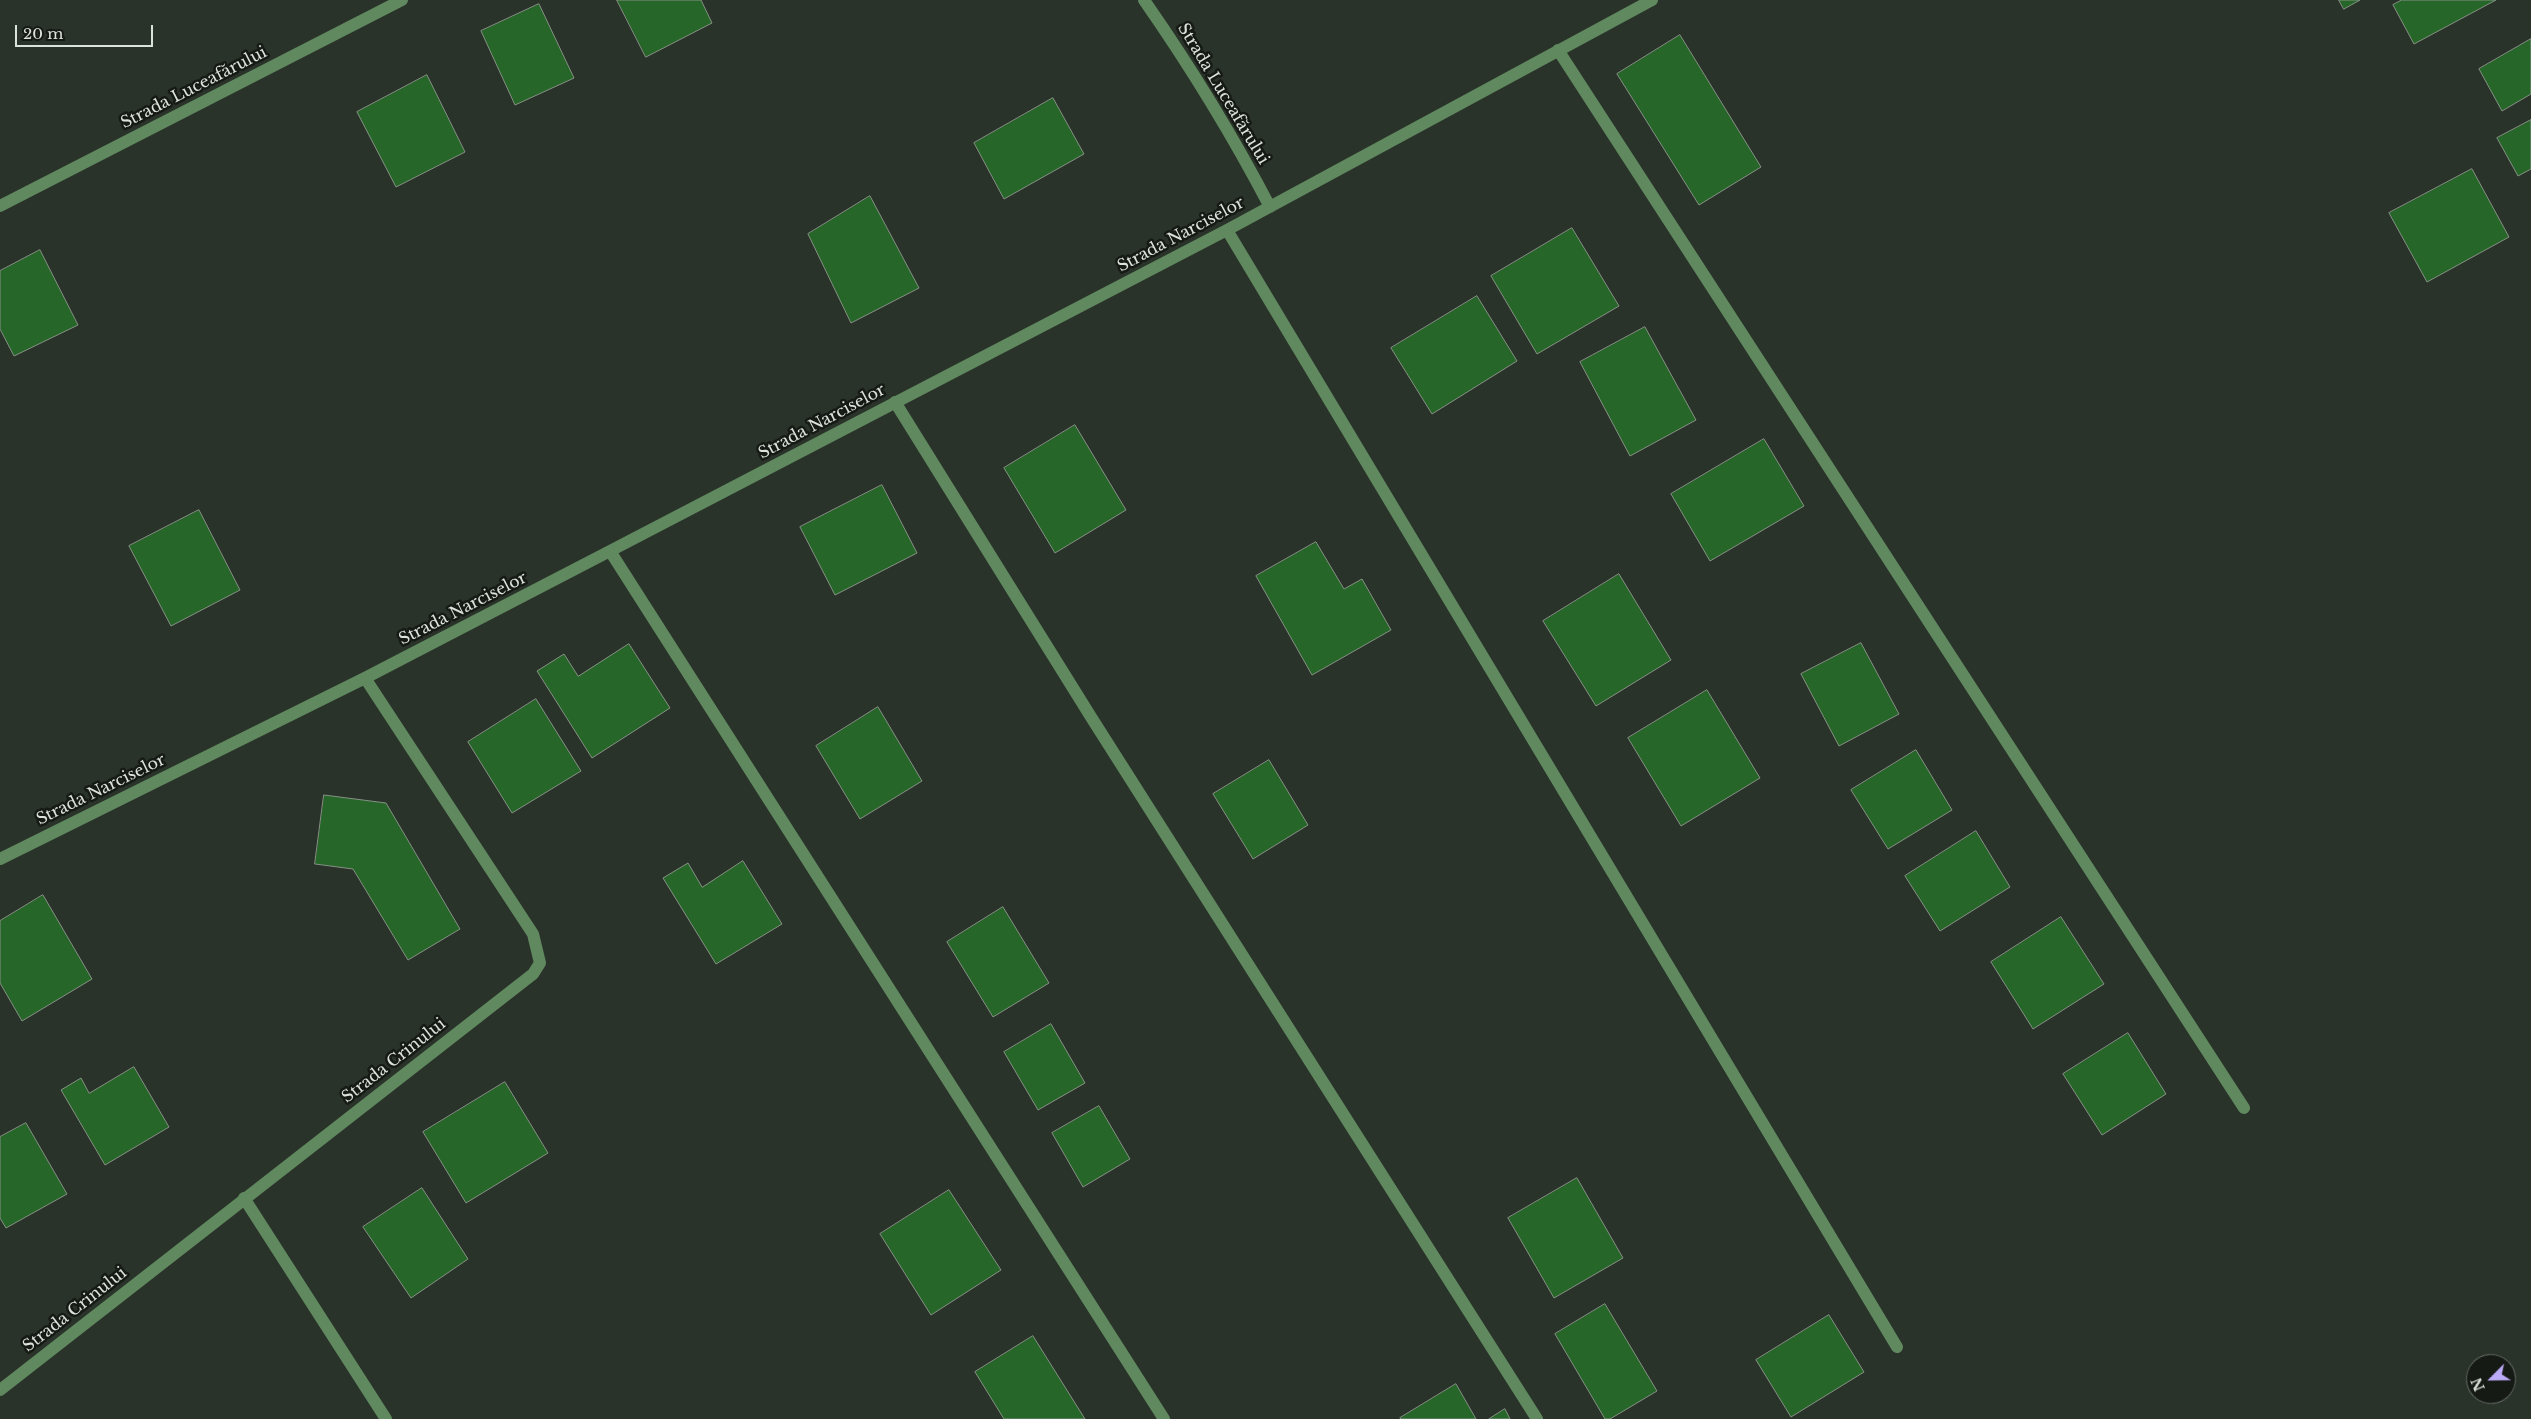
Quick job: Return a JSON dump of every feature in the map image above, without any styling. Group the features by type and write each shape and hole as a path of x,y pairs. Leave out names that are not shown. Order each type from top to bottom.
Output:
{"street":[{"name":"Strada Luceafărului","path":"0,206 402,0"},
{"name":"Strada Luceafărului","path":"1144,0 1196,79 1249,166 1270,207"},
{"name":"Strada Narciselor","path":"0,858 365,678 610,551 1227,230 1652,0"},
{"path":"1558,50 2244,1108"},
{"path":"1227,230 1897,1347"},
{"path":"895,402 1091,717 1537,1419"},
{"path":"610,551 1164,1419"},
{"name":"Strada Crinului","path":"0,1390 533,974 540,963 533,934 365,678"},
{"path":"244,1198 386,1419"}],"building":[{"path":"617,0 701,0 712,23 646,57"},
{"path":"2339,0 2360,0 2344,9"},
{"path":"2402,0 2496,0 2414,44 2393,5"},
{"path":"539,4 574,78 515,105 481,31"},
{"path":"1680,35 1761,167 1699,205 1617,74"},
{"path":"2531,39 2531,94 2502,111 2479,69"},
{"path":"427,75 465,152 396,187 357,112"},
{"path":"1053,98 1084,154 1004,199 974,143"},
{"path":"2531,120 2531,169 2518,176 2497,138"},
{"path":"2472,169 2509,237 2427,282 2389,213"},
{"path":"870,196 919,288 851,323 808,234"},
{"path":"1572,228 1619,306 1537,354 1491,276"},
{"path":"40,250 78,325 14,356 0,329 0,271"},
{"path":"1477,296 1517,361 1432,414 1391,348"},
{"path":"1645,327 1696,420 1630,456 1580,362"},
{"path":"1075,425 1126,510 1055,553 1004,468"},
{"path":"1764,439 1804,506 1710,561 1671,494"},
{"path":"882,485 917,553 835,595 800,527"},
{"path":"199,510 240,590 171,626 129,546"},
{"path":"1316,542 1344,589 1362,579 1391,630 1312,675 1256,576"},
{"path":"1619,574 1671,660 1596,706 1543,621"},
{"path":"1861,643 1899,714 1839,746 1801,674"},
{"path":"629,644 670,708 592,758 537,671 564,654 578,676"},
{"path":"1707,690 1760,778 1681,826 1628,738"},
{"path":"536,699 581,771 512,813 468,742"},
{"path":"878,707 922,781 860,819 816,746"},
{"path":"1916,750 1952,810 1888,849 1851,790"},
{"path":"1269,760 1308,825 1253,859 1213,794"},
{"path":"324,795 386,803 460,929 408,960 353,869 315,864"},
{"path":"1976,831 2010,887 1940,931 1905,876"},
{"path":"743,861 782,924 716,964 663,878 688,863 702,887"},
{"path":"43,895 92,979 22,1021 0,983 0,921"},
{"path":"1003,907 1049,983 993,1017 947,942"},
{"path":"2061,917 2104,984 2033,1029 1991,962"},
{"path":"1051,1024 1085,1083 1038,1110 1004,1052"},
{"path":"2128,1033 2166,1094 2102,1135 2063,1074"},
{"path":"134,1067 169,1127 105,1165 61,1090 81,1078 89,1093"},
{"path":"505,1082 548,1153 466,1203 423,1132"},
{"path":"1099,1106 1130,1159 1083,1187 1052,1133"},
{"path":"26,1123 67,1194 6,1228 0,1218 0,1137"},
{"path":"1577,1178 1623,1258 1554,1298 1508,1218"},
{"path":"422,1188 468,1259 411,1298 363,1227"},
{"path":"949,1190 1001,1270 931,1315 880,1234"},
{"path":"1605,1304 1657,1391 1610,1419 1605,1419 1555,1334"},
{"path":"1829,1315 1864,1372 1791,1417 1756,1360"},
{"path":"1033,1336 1085,1419 1004,1419 975,1372"},
{"path":"1456,1384 1476,1419 1400,1418"},
{"path":"1505,1409 1510,1419 1489,1419"}]}
